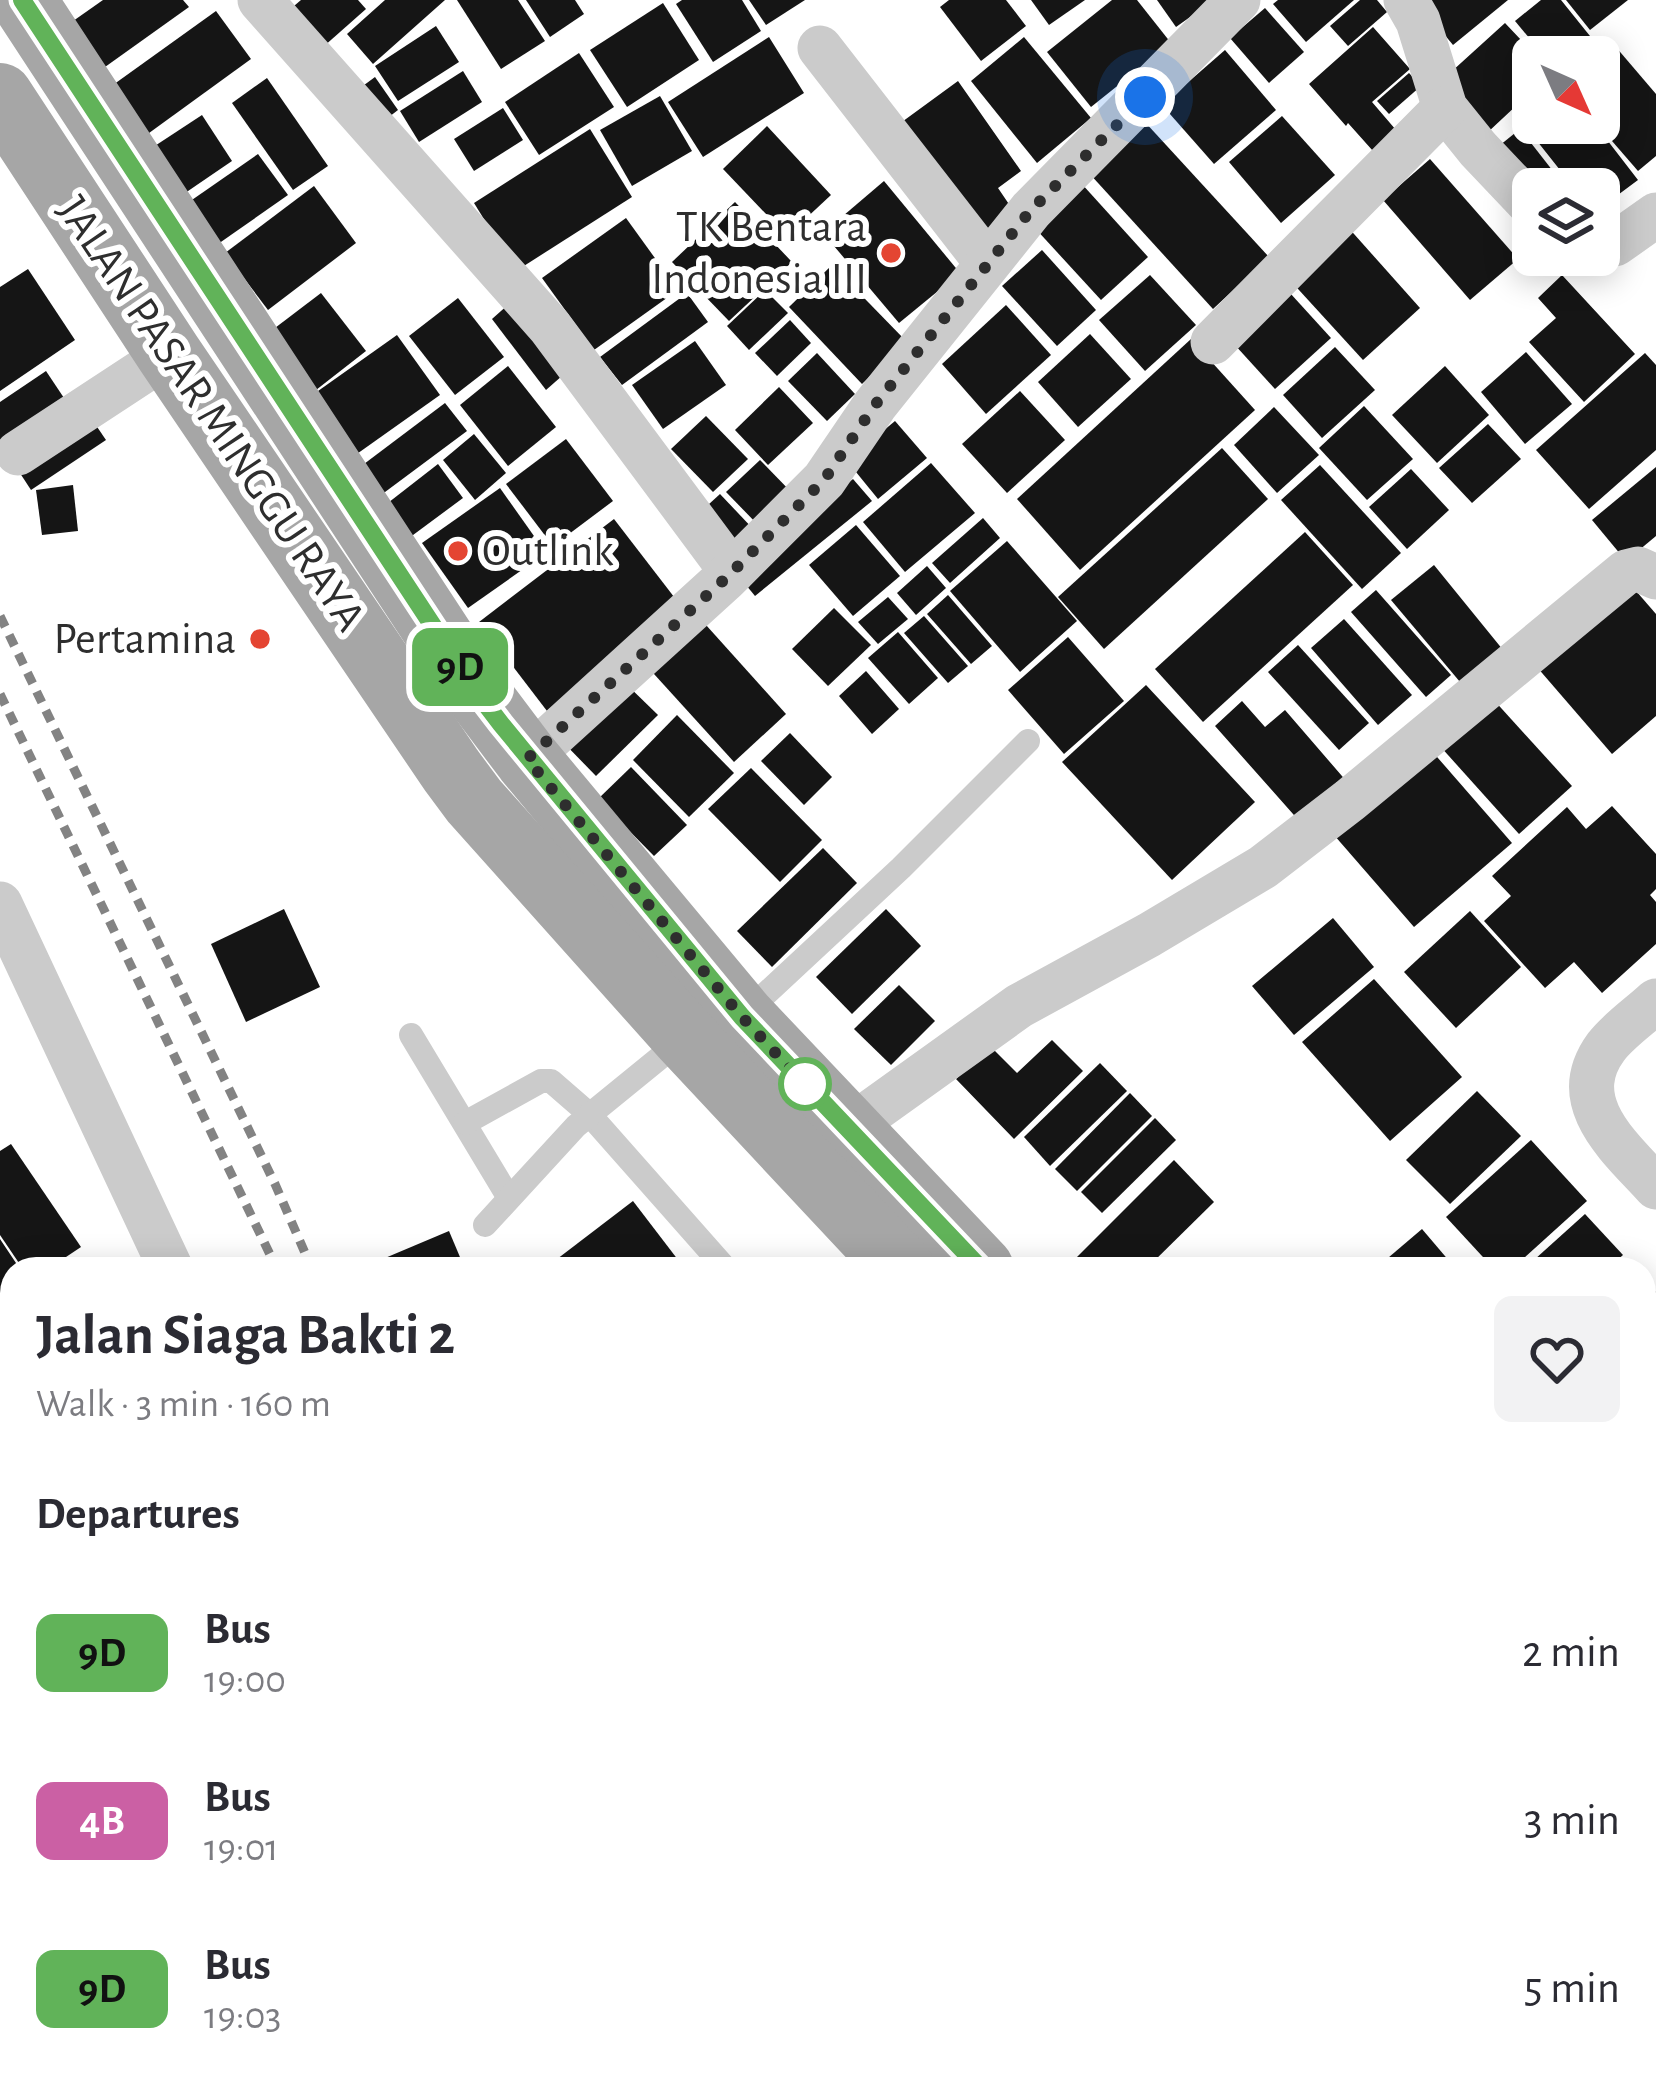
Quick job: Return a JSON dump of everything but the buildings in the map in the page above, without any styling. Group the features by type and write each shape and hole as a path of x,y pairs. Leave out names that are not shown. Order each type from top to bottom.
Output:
{"main road":[{"name":"JALAN PASAR MINGGU RAYA","path":"22,0 475,690 713,1027 893,1257"},
{"name":"JALAN PASAR MINGGU RAYA","path":"0,96 474,801 713,1027 850,1132 969,1257"}],"street":[{"path":"260,0 550,326 729,575"},
{"path":"527,759 729,575 824,480 875,405 1031,210 1238,0"},
{"path":"1406,0 1418,21 1445,108 1512,184"},
{"path":"820,48 987,263"},
{"path":"1213,342 1445,108"},
{"path":"1620,236 1656,215"},
{"path":"18,453 169,353"},
{"path":"850,1132 1030,1000 1263,866 1626,572 1638,569 1656,577"},
{"path":"0,904 11,958 152,1257"},
{"path":"1656,1001 1607,1046 1591,1090 1594,1110 1610,1136 1656,1186"}],"lane":[{"path":"485,1225 590,1114 713,1027 901,868 1028,741"},
{"path":"410,1035 509,1198"},
{"path":"465,1123 541,1081 551,1081 590,1114 715,1257"}],"railway":[{"path":"0,616 307,1257"},
{"path":"0,694 271,1257"}],"bus line":[{"name":"9D","path":"22,0 475,690 527,759 742,1017 970,1257"}],"place":[{"name":"TK Bentara Indonesia III","path":"891,253"},
{"name":"Outlink","path":"458,551"},
{"name":"Pertamina","path":"260,639"}],"route":[{"path":"805,1084 812,1092 742,1017 527,759 726,578 824,480 875,405 1031,210 1145,97"}]}
